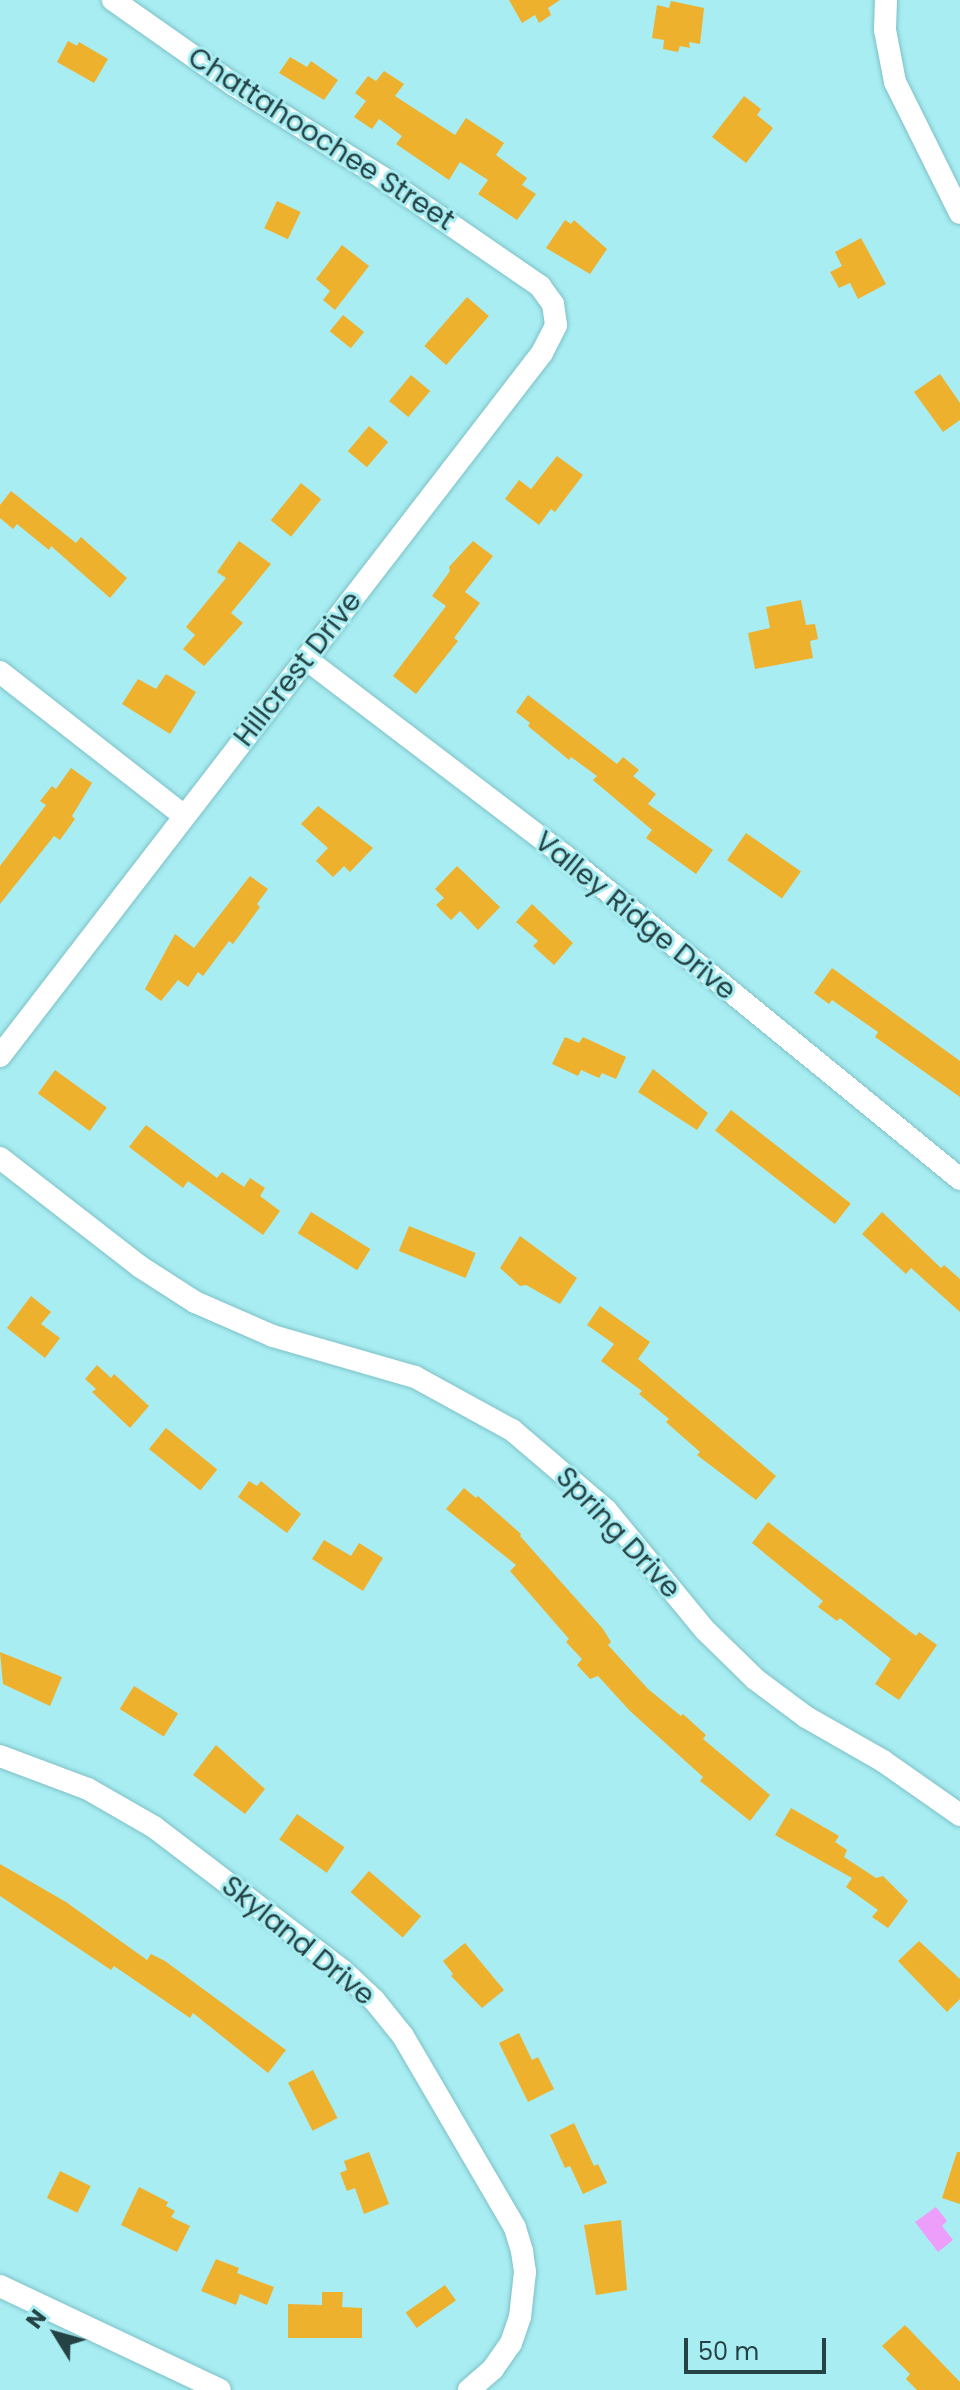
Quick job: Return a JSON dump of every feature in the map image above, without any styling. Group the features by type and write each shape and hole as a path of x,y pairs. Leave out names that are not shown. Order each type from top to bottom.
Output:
{"street":[{"name":"Chattahoochee Street","path":"113,0 234,85 383,178 528,277"},
{"path":"886,0 885,30 895,82 960,213"},
{"name":"Hillcrest Drive","path":"0,1056 548,344 556,325 553,304 528,277"},
{"name":"Valley Ridge Drive","path":"306,659 565,856 960,1179"},
{"path":"0,672 184,816"},
{"name":"Spring Drive","path":"0,1158 139,1266 195,1302 273,1336 415,1377 512,1430 606,1510 705,1630 755,1679 806,1717 883,1761 960,1815"},
{"name":"Skyland Drive","path":"0,1756 88,1789 154,1827 342,1970 374,2000 403,2036 515,2228 522,2251 525,2272 520,2317 511,2343 493,2369 469,2390"},
{"path":"0,2286 220,2390"}],"shaded area":[{"path":"936,2207 947,2221 942,2226 953,2240 938,2252 915,2222"}],"building":[{"path":"509,0 560,0 548,8 551,15 539,23 535,15 522,23"},
{"path":"671,1 704,8 700,44 689,42 690,48 680,46 678,52 663,49 664,40 652,38 657,5 669,8"},
{"path":"68,41 77,46 79,42 108,59 94,83 57,62"},
{"path":"290,57 307,67 311,61 338,80 324,100 279,73"},
{"path":"384,71 404,84 395,96 455,135 466,118 504,143 496,155 527,178 522,185 536,194 517,220 478,194 488,180 460,162 449,180 396,144 402,136 379,119 372,129 354,117 366,101 355,93 368,76 376,81"},
{"path":"744,96 761,109 757,115 773,128 746,163 712,137"},
{"path":"277,201 301,212 288,239 264,228"},
{"path":"565,220 571,224 574,220 607,249 590,274 546,248"},
{"path":"861,238 886,284 858,299 850,283 839,288 830,272 842,266 835,252"},
{"path":"342,245 369,266 335,310 323,300 330,291 316,279"},
{"path":"467,297 489,316 446,365 424,346"},
{"path":"343,315 364,332 351,348 330,331"},
{"path":"940,374 960,403 960,420 943,432 914,392"},
{"path":"411,375 430,391 408,417 389,401"},
{"path":"369,426 388,442 367,467 348,451"},
{"path":"557,456 583,475 555,512 551,509 539,525 505,499 519,480 531,489"},
{"path":"301,483 321,499 291,537 271,520"},
{"path":"11,491 76,543 81,537 127,578 110,598 51,546 49,550 17,524 13,529 0,518 0,505"},
{"path":"239,541 271,564 231,613 243,623 204,666 183,649 195,635 186,627 226,578 217,572"},
{"path":"473,541 493,556 465,592 480,603 454,638 458,641 416,694 393,676 446,606 432,596 450,571 449,567"},
{"path":"801,600 806,625 815,624 818,639 810,641 813,658 755,669 748,633 770,628 766,607"},
{"path":"166,674 196,692 170,734 122,704 138,679 156,689"},
{"path":"528,695 617,764 623,757 639,770 633,776 656,794 648,804 713,850 696,874 646,838 652,830 593,780 597,776 571,757 569,760 528,726 530,723 516,712"},
{"path":"71,768 92,783 72,816 75,819 60,840 54,836 0,904 0,866 46,805 40,801 52,786 56,789"},
{"path":"318,806 373,848 350,872 344,866 333,877 316,861 328,848 301,824"},
{"path":"746,833 801,871 782,898 727,860"},
{"path":"457,866 500,907 478,930 460,911 451,920 436,905 444,898 435,889"},
{"path":"250,876 268,889 257,904 260,907 233,944 229,941 203,976 198,972 188,987 178,980 161,1001 145,989 175,934 194,948"},
{"path":"532,904 573,943 554,965 533,946 538,941 516,922"},
{"path":"832,968 960,1061 960,1097 875,1037 878,1032 832,1000 829,1004 814,993"},
{"path":"565,1037 579,1043 583,1037 626,1057 616,1079 602,1073 599,1078 581,1070 578,1076 552,1064"},
{"path":"653,1069 708,1113 697,1130 638,1092"},
{"path":"55,1070 107,1108 90,1131 38,1093"},
{"path":"731,1110 851,1204 835,1224 715,1130"},
{"path":"146,1125 217,1178 222,1172 244,1187 250,1178 265,1188 260,1196 280,1211 263,1235 188,1181 183,1188 129,1147"},
{"path":"311,1212 370,1249 357,1270 298,1233"},
{"path":"882,1212 941,1268 944,1265 960,1279 960,1312 911,1268 906,1274 862,1234"},
{"path":"409,1226 476,1253 466,1278 399,1251"},
{"path":"520,1236 577,1278 560,1304 526,1285 520,1286 500,1268"},
{"path":"31,1296 51,1312 41,1324 60,1338 45,1358 7,1328"},
{"path":"600,1306 650,1342 638,1359 776,1476 756,1500 697,1455 700,1452 666,1422 669,1419 639,1394 642,1391 601,1361 614,1344 587,1325"},
{"path":"97,1365 111,1378 114,1374 149,1406 130,1428 92,1392 96,1389 85,1379"},
{"path":"166,1428 217,1470 200,1491 149,1449"},
{"path":"249,1481 257,1486 261,1481 301,1514 287,1533 238,1497"},
{"path":"464,1488 476,1498 478,1496 521,1534 603,1629 611,1642 608,1645 648,1689 681,1716 683,1714 706,1735 703,1739 770,1795 750,1821 700,1781 703,1777 630,1711 598,1676 590,1679 577,1665 582,1659 566,1642 569,1639 510,1571 516,1565 446,1509"},
{"path":"768,1522 916,1636 919,1632 937,1645 899,1700 875,1684 891,1659 840,1618 837,1621 818,1607 823,1601 752,1543"},
{"path":"324,1540 351,1556 359,1543 383,1558 363,1591 312,1559"},
{"path":"0,1652 62,1677 50,1706 3,1684"},
{"path":"134,1686 178,1714 164,1736 120,1709"},
{"path":"216,1745 265,1789 245,1814 193,1775"},
{"path":"791,1808 839,1836 835,1842 847,1850 844,1857 876,1878 883,1876 908,1901 888,1928 872,1917 878,1910 846,1887 852,1878 775,1835"},
{"path":"297,1814 345,1847 327,1873 279,1839"},
{"path":"0,1864 66,1902 147,1960 151,1954 165,1961 286,2050 268,2073 193,2013 190,2018 114,1966 111,1970 0,1896"},
{"path":"369,1871 421,1916 403,1937 351,1892"},
{"path":"919,1941 960,1979 960,1999 947,2012 898,1961"},
{"path":"465,1943 504,1990 482,2008 451,1976 453,1974 443,1961"},
{"path":"519,2033 532,2060 538,2057 554,2089 528,2102 499,2043"},
{"path":"313,2070 338,2118 313,2131 288,2083"},
{"path":"574,2123 594,2166 598,2164 607,2183 583,2194 570,2166 565,2168 550,2135"},
{"path":"369,2152 389,2204 364,2214 355,2188 347,2191 340,2173 347,2170 344,2161"},
{"path":"957,2152 960,2152 960,2204 942,2198"},
{"path":"60,2171 91,2186 77,2213 47,2198"},
{"path":"139,2187 168,2202 166,2206 175,2211 171,2217 190,2226 177,2252 121,2225"},
{"path":"621,2220 627,2290 596,2295 584,2225"},
{"path":"216,2259 239,2268 237,2273 274,2287 267,2305 240,2294 236,2305 201,2291"},
{"path":"445,2285 456,2301 417,2328 406,2313"},
{"path":"322,2292 343,2292 342,2307 362,2308 362,2338 288,2338 288,2304 322,2305"},
{"path":"905,2325 960,2382 960,2390 917,2390 906,2379 910,2374 882,2346"}]}
